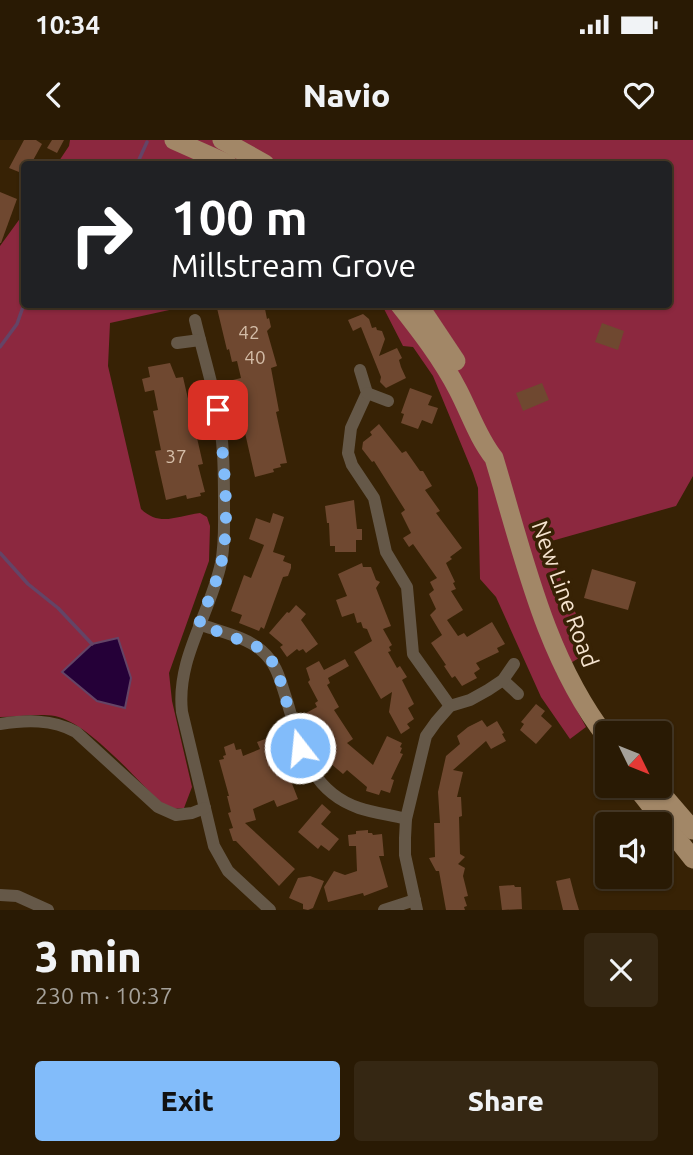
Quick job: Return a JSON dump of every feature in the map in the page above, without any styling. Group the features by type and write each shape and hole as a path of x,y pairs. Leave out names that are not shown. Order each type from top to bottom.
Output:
{"main road":[{"path":"174,140 221,161"},
{"path":"222,140 260,161"},
{"name":"New Line Road","path":"402,308 439,357 458,389 485,448 494,458"},
{"name":"New Line Road","path":"421,308 457,362 479,404 495,444 494,458 542,613 566,674 596,721"},
{"path":"645,798 693,859"},
{"path":"665,798 693,830"}],"street":[{"path":"195,320 218,410 224,467 223,552 220,568 182,677 182,712 214,846 223,863 270,910"},
{"path":"177,343 200,340"},
{"path":"360,370 366,393 351,428 348,453 352,465 373,498 386,552 407,587 414,654 450,706"},
{"path":"366,393 388,401"},
{"path":"199,624 260,648 276,666 307,763 332,792 359,808 406,818"},
{"path":"384,910 416,905 405,855 406,818 426,736 450,706 470,700 503,680 514,664"},
{"path":"503,680 518,694"},
{"path":"0,724 51,722 65,726 76,732 158,807 176,815 205,808"},
{"path":"0,895 17,896 48,910"}],"shaded area":[{"path":"70,140 693,140 693,476 676,506 548,542 561,580 592,650 556,672 586,727 570,739 541,697 496,597 480,579 478,488 473,473 433,376 413,347 403,346 384,308 672,308 672,161 59,161"},
{"path":"21,217 21,308 178,308 110,323 108,366 141,509 155,518 162,519 200,513 207,517 210,526 209,561 169,673 172,701 192,787 184,808 173,809 160,802 110,752 68,720 48,715 0,717 0,246"},
{"path":"118,638 131,678 125,708 97,701 62,672 92,644"}],"building":[{"path":"24,140 36,140 42,144 33,161 21,161 21,173 9,168"},
{"path":"52,140 64,140 57,153 47,148"},
{"path":"0,192 17,199 1,243 0,243"},
{"path":"217,308 265,308 271,327 267,331 277,366 271,368 279,411 276,412 287,463 280,464 281,467 273,469 274,472 255,477 233,380 241,378 237,361 232,362 229,349 227,350"},
{"path":"363,314 369,319 372,328 376,327 382,331 385,339 379,356 397,348 402,358 399,360 406,378 386,388 380,382 381,377 361,327 353,331 348,320"},
{"path":"602,323 624,331 618,350 595,342"},
{"path":"170,363 176,378 183,377 203,464 198,465 205,492 200,493 201,496 187,499 186,495 166,500 155,451 161,450 153,411 158,410 154,390 145,392 142,379 150,377 148,367"},
{"path":"542,383 549,400 523,411 516,393"},
{"path":"410,388 432,396 428,405 438,408 432,424 422,420 418,429 401,423 404,414 401,413"},
{"path":"379,424 402,453 406,451 420,471 423,471 432,486 425,490 440,511 436,513 462,548 446,563 455,582 453,583 456,589 451,591 463,610 447,620 458,636 464,633 467,637 492,622 505,644 497,648 499,652 476,663 480,669 474,673 477,678 462,686 455,676 452,678 431,643 442,635 430,615 436,609 429,594 434,590 430,582 437,578 413,544 409,547 403,538 411,533 401,513 405,510 374,461 372,462 362,449 363,442"},
{"path":"354,500 357,529 362,529 362,540 356,540 356,552 335,552 335,546 330,546 325,506"},
{"path":"273,513 284,517 273,552 285,556 283,561 291,564 291,568 288,576 283,577 264,629 261,627 259,631 239,623 242,615 231,611 244,575 251,578 264,545 249,539 256,518 270,523"},
{"path":"362,563 363,567 371,567 376,580 380,582 376,588 391,626 383,629 392,645 389,647 391,651 388,652 397,668 400,666 407,677 402,680 414,704 408,708 414,719 407,724 410,728 401,734 389,712 392,692 381,699 354,652 372,641 367,629 363,628 361,622 357,623 354,613 342,617 336,600 347,596 338,574"},
{"path":"592,569 636,582 628,610 584,598"},
{"path":"296,605 306,614 301,620 318,644 306,653 303,649 297,649 287,657 280,647 283,645 269,633"},
{"path":"345,659 349,666 328,678 330,683 327,685 339,707 334,710 353,739 347,743 373,765 387,736 402,743 400,753 403,754 391,779 394,780 390,793 381,790 379,795 366,791 367,787 347,770 343,774 330,763 310,729 313,727 306,713 317,707 315,703 318,701 308,682 310,680 306,668 319,661 324,670"},
{"path":"536,704 545,711 541,716 552,726 536,744 520,730 524,724 521,722"},
{"path":"482,720 487,727 497,721 506,741 491,749 486,741 453,770 463,772 457,797 461,797 462,816 459,817 460,854 465,857 458,864 465,868 463,876 468,896 464,897 467,906 464,907 465,910 446,910 439,871 436,871 429,858 435,857 434,823 440,823 438,792 446,756 460,744 457,736"},
{"path":"268,738 274,750 280,748 291,769 295,780 291,781 298,799 277,807 274,800 253,809 256,820 245,823 295,869 279,886 233,841 229,829 233,828 228,813 231,812 229,796 219,760 226,755 224,747 234,743 236,750 241,749 243,756 260,749 257,742"},
{"path":"322,804 331,812 321,824 339,839 329,851 321,845 318,849 298,832"},
{"path":"368,830 368,833 373,835 382,834 384,856 379,856 388,887 364,896 363,893 328,902 324,887 334,871 345,875 357,871 356,846 349,846 348,835"},
{"path":"310,876 324,881 313,908 308,910 303,909 303,904 289,898 298,878"},
{"path":"570,878 579,910 563,910 556,881"},
{"path":"499,886 521,887 522,909 502,910"}],"waterway":[{"path":"138,161 147,142"},
{"path":"0,347 17,324 23,308"},
{"path":"0,553 28,584 58,608 92,644"}],"route":[{"path":"218,410 224,467 223,552 220,568 199,624 250,643 269,657 276,666 300,748"}]}
